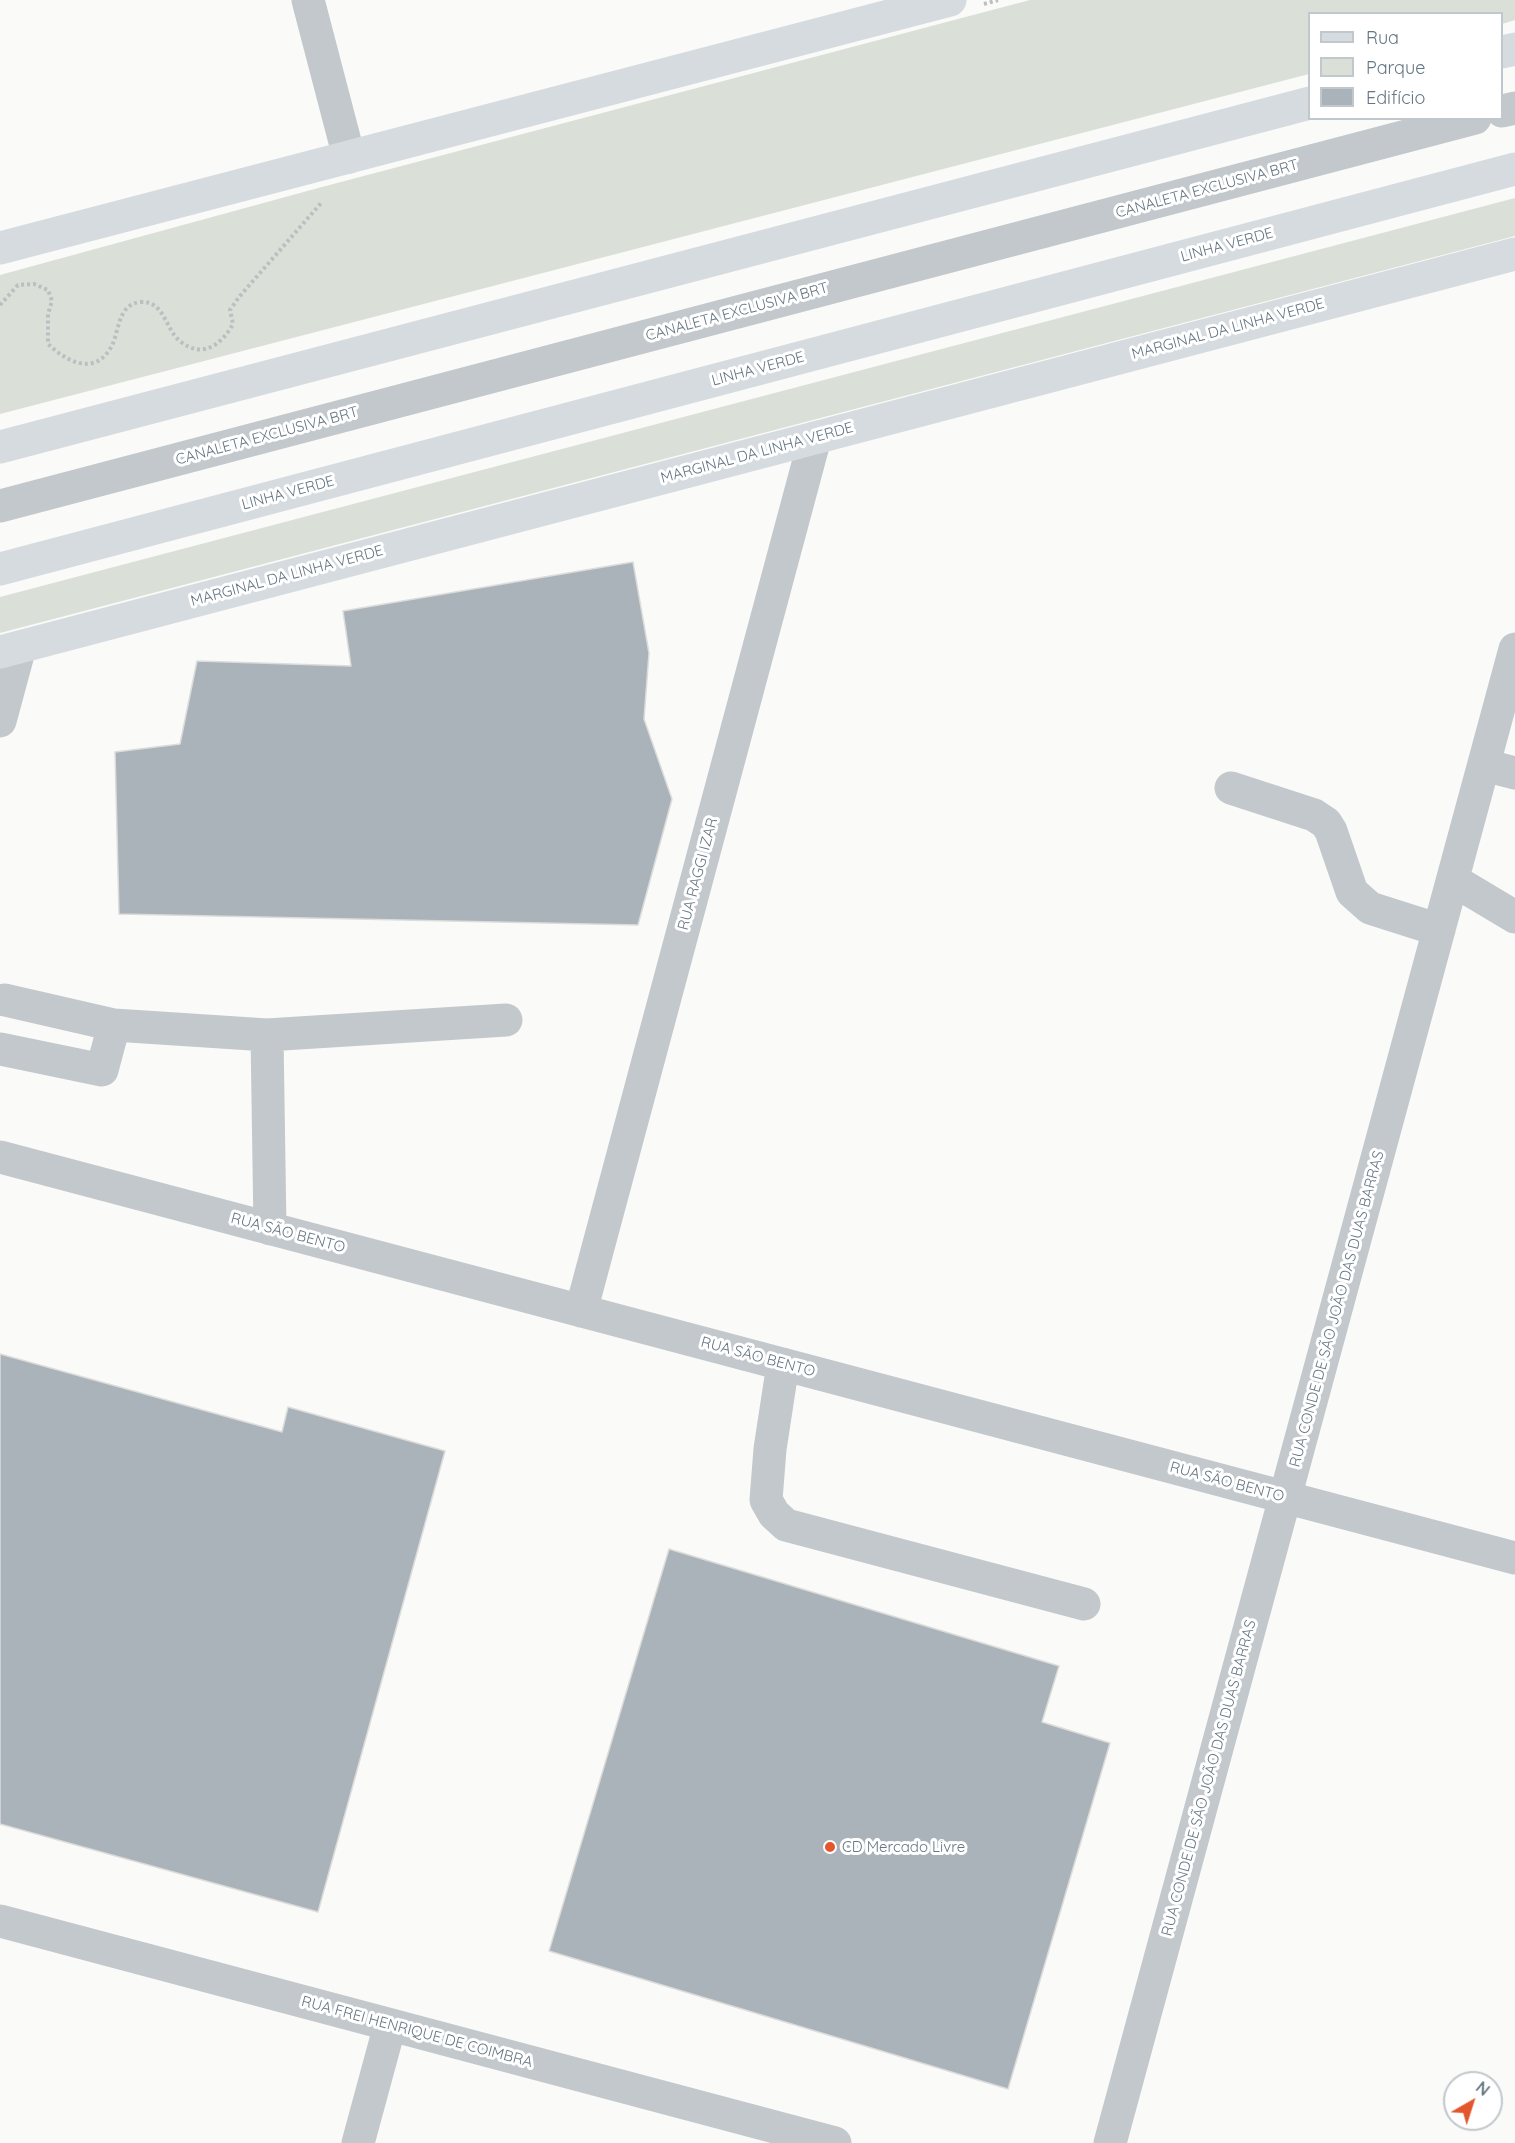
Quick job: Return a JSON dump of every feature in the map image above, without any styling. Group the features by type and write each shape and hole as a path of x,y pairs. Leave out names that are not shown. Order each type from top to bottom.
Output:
{"main road":[{"path":"0,248 950,0"},
{"path":"0,447 1308,104"},
{"name":"LINHA VERDE","path":"0,569 1515,169"},
{"name":"MARGINAL DA LINHA VERDE","path":"10,649 1515,254"}],"street":[{"path":"308,0 349,157"},
{"name":"CANALETA EXCLUSIVA BRT","path":"0,506 1467,120"},
{"name":"RUA RAGGI IZAR","path":"581,1311 815,438"},
{"path":"0,721 10,649"},
{"name":"RUA CONDE DE SÃO JOÃO DAS DUAS BARRAS","path":"1110,2143 1515,649"},
{"path":"1484,765 1515,773"},
{"path":"1231,788 1314,815 1326,823 1331,831 1352,892 1370,908 1439,930"},
{"path":"1453,880 1515,917"},
{"path":"5,1000 114,1025 267,1035 506,1020"},
{"path":"0,1049 102,1070 114,1025"},
{"path":"267,1035 270,1229"},
{"name":"RUA SÃO BENTO","path":"0,1157 1515,1558"},
{"path":"783,1364 770,1449 766,1500 774,1514 786,1525 1084,1604"},
{"name":"RUA FREI HENRIQUE DE COIMBRA","path":"0,1921 835,2143"},
{"path":"358,2143 390,2025"}],"path":[{"path":"0,305 18,285 34,284 48,290 52,301 48,314 48,344 58,354 72,362 89,365 103,358 111,348 120,318 130,306 139,302 151,303 163,313 168,327 181,342 199,349 215,347 226,336 233,324 230,310 239,297 324,200"}],"green space":[{"path":"1030,0 1515,0 1515,20 1503,24 1503,12 1308,12 1308,74 0,414 0,275 322,187"},
{"path":"1515,198 1515,236 0,633 0,597"}],"building":[{"path":"633,562 649,653 644,719 672,799 638,925 119,914 115,752 180,744 197,661 351,666 343,611"},
{"path":"0,1354 282,1432 288,1407 445,1451 318,1912 0,1824"},
{"name":"CD Mercado Livre","path":"669,1549 1059,1666 1042,1722 1110,1743 1008,2089 549,1951"}],"place":[{"name":"CD Mercado Livre","path":"830,1847"}]}
